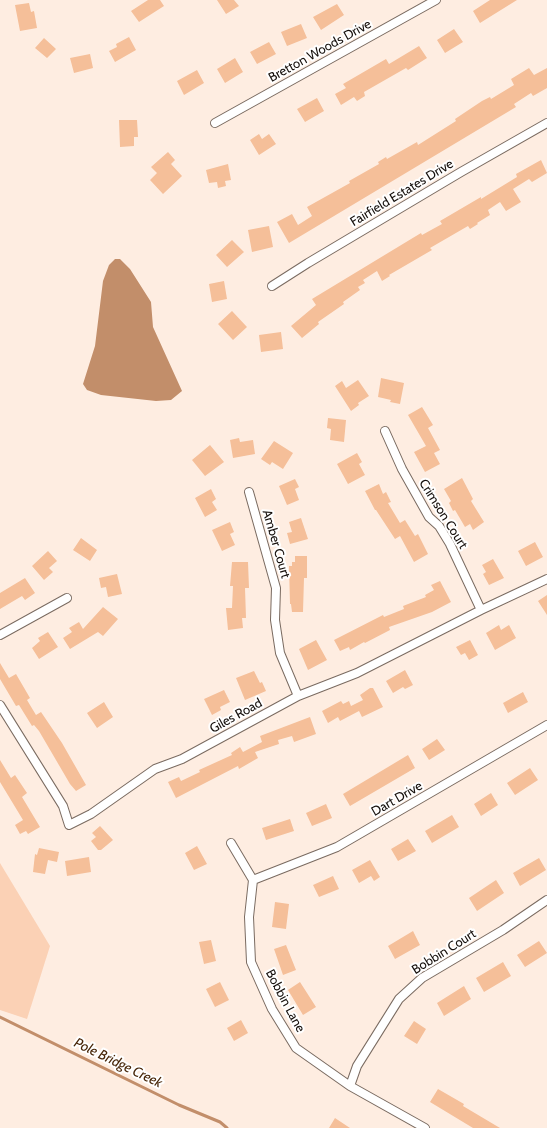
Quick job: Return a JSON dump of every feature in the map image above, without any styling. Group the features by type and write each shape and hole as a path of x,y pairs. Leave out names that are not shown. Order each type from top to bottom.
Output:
{"street":[{"name":"Bretton Woods Drive","path":"215,123 436,0"},
{"name":"Fairfield Estates Drive","path":"272,286 461,172 547,123"},
{"name":"Crimson Court","path":"385,431 402,469 428,517 438,526 450,544 481,610"},
{"name":"Amber Court","path":"249,492 276,588 275,620 280,653 298,696"},
{"name":"Giles Road","path":"0,705 63,806 69,825 91,814 156,769 182,759 298,696 358,673 481,610 547,579"},
{"path":"0,635 67,598"},
{"name":"Dart Drive","path":"253,880 337,847 547,725"},
{"path":"232,843 253,880"},
{"name":"Bobbin Lane","path":"253,880 249,917 251,962 272,1009 296,1048 350,1086 425,1128"},
{"name":"Bobbin Court","path":"350,1086 357,1066 399,999 422,978 503,930 547,900"}],"shaded area":[{"path":"115,259 120,259 130,269 151,302 153,327 182,391 171,400 156,401 101,395 87,390 83,384 95,346 103,281 109,265"},
{"path":"0,863 50,946 27,1019 0,1010"}],"building":[{"path":"148,0 160,0 164,6 139,22 131,11"},
{"path":"217,0 234,0 239,6 226,14"},
{"path":"490,0 517,0 480,23 473,11"},
{"path":"29,3 31,12 34,11 37,28 20,31 15,5"},
{"path":"337,4 344,15 321,30 313,17"},
{"path":"301,24 307,38 287,46 281,32"},
{"path":"454,29 463,42 445,53 437,40"},
{"path":"129,37 136,50 115,62 109,51 117,47 116,44"},
{"path":"44,38 56,49 47,58 35,48"},
{"path":"269,42 276,54 257,64 250,52"},
{"path":"419,46 427,58 408,70 406,68 364,92 365,96 357,101 354,97 341,105 335,94 346,88 343,84 386,59 389,64"},
{"path":"90,54 93,68 74,73 70,58"},
{"path":"235,58 243,72 225,83 217,69"},
{"path":"529,68 534,75 547,68 547,88 533,96 531,93 514,104 516,107 289,243 277,222 292,214 298,225 312,216 307,207 350,183 349,181 379,164 378,162 386,157 387,159 417,142 418,145 456,121 455,119 482,101 490,97 491,99 514,85 511,79"},
{"path":"197,70 204,83 184,95 177,81"},
{"path":"317,98 324,111 305,122 297,109"},
{"path":"119,120 137,120 138,137 134,137 134,146 120,147"},
{"path":"259,134 262,139 269,134 276,144 259,155 250,140"},
{"path":"168,152 175,160 171,164 182,176 163,194 150,180 157,173 151,167"},
{"path":"541,160 547,173 532,182 529,179 513,189 521,202 506,211 500,202 488,210 490,215 477,223 478,224 470,229 468,226 430,248 432,250 389,275 390,276 382,281 377,271 363,280 365,283 358,287 360,290 343,302 344,304 318,322 319,324 302,338 291,326 316,305 312,299 421,233 422,235 442,224 440,221 481,197 481,199 517,177 516,174"},
{"path":"228,164 231,180 225,181 226,186 218,188 217,182 209,183 206,170"},
{"path":"269,226 273,247 252,252 248,230"},
{"path":"232,240 244,252 227,267 216,255"},
{"path":"224,281 227,299 212,302 209,284"},
{"path":"232,311 247,327 233,340 218,324"},
{"path":"281,332 283,349 261,352 259,335"},
{"path":"381,378 404,383 400,404 378,397"},
{"path":"358,380 369,396 358,403 359,405 351,411 335,386 342,381 346,388"},
{"path":"422,407 433,425 428,428 440,450 434,453 440,464 425,472 414,452 426,446 408,415"},
{"path":"328,418 346,420 344,442 330,440 331,429 327,428"},
{"path":"239,438 240,442 253,440 255,454 233,458 230,440"},
{"path":"274,441 293,453 283,469 272,462 270,465 261,459"},
{"path":"210,445 224,462 205,476 192,460"},
{"path":"357,453 362,462 359,464 365,475 348,484 337,464"},
{"path":"462,478 473,499 471,501 484,522 473,530 470,524 465,527 455,510 453,511 449,503 451,501 444,489"},
{"path":"295,479 299,487 295,489 299,500 287,505 279,486"},
{"path":"379,484 383,494 386,492 391,502 388,503 400,523 405,520 415,536 418,534 428,554 414,562 400,536 395,539 375,510 365,491"},
{"path":"211,489 216,499 212,502 217,510 205,517 195,498"},
{"path":"301,518 308,539 290,544 287,533 292,532 289,522"},
{"path":"230,522 234,532 230,534 235,545 222,551 212,530"},
{"path":"81,538 97,550 90,561 73,550"},
{"path":"535,542 543,557 526,566 518,551"},
{"path":"48,551 57,561 49,568 53,572 44,580 32,566"},
{"path":"295,556 307,556 307,578 304,578 303,612 292,612 290,604 289,566 292,566 292,562 295,562"},
{"path":"493,559 504,578 489,585 483,574 486,572 482,565"},
{"path":"232,562 248,562 249,588 245,588 246,618 242,618 243,628 228,630 226,608 232,608 233,586 230,586"},
{"path":"117,574 122,594 108,597 106,587 101,588 99,578"},
{"path":"25,578 35,593 25,600 22,596 0,609 0,593"},
{"path":"440,581 451,602 432,612 389,627 390,630 350,650 349,647 340,651 334,640 383,615 384,617 404,609 403,606 426,597 425,595 434,590 431,585"},
{"path":"547,595 547,615 538,601"},
{"path":"103,607 118,619 103,636 98,632 70,649 63,638 72,632 69,628 79,622 83,629"},
{"path":"499,625 501,630 509,625 516,638 495,650 486,633"},
{"path":"48,632 58,647 39,659 32,648 40,641 38,638"},
{"path":"316,640 327,660 308,670 299,649"},
{"path":"470,640 478,655 469,660 465,653 461,655 456,647"},
{"path":"0,663 9,678 16,674 30,698 27,700 36,715 41,712 62,743 86,785 76,791 70,784 39,731 34,725 32,726 19,705 16,706 0,679"},
{"path":"405,670 413,685 405,689 403,687 393,693 386,681"},
{"path":"254,671 260,683 262,682 266,691 245,700 236,678"},
{"path":"370,688 373,688 383,707 362,717 359,711 340,721 338,717 328,723 322,711 341,701 343,704 349,701 351,706 363,700 360,695"},
{"path":"224,690 230,702 220,707 221,710 212,715 204,699"},
{"path":"523,692 528,702 508,713 503,703"},
{"path":"104,702 113,717 97,728 87,713"},
{"path":"310,717 316,734 294,742 292,736 278,740 279,744 255,752 258,758 239,769 238,766 176,798 168,782 179,777 181,781 200,772 199,770 232,755 231,753 240,747 243,752 262,742 260,736"},
{"path":"437,739 445,750 429,760 422,749"},
{"path":"408,755 415,768 350,806 343,794"},
{"path":"0,760 11,778 15,775 27,793 22,797 40,827 28,834 26,831 20,834 15,825 23,820 0,782"},
{"path":"530,768 538,780 515,795 507,783"},
{"path":"491,793 498,805 481,816 474,804"},
{"path":"326,804 332,818 312,826 306,813"},
{"path":"452,815 459,827 432,843 425,831"},
{"path":"290,819 294,831 266,840 262,828"},
{"path":"100,826 113,840 101,850 98,850 91,841 96,837 92,833"},
{"path":"408,839 416,851 398,861 391,849"},
{"path":"197,846 207,864 194,870 185,853"},
{"path":"39,848 59,852 57,862 48,860 45,874 33,872 35,854 37,855"},
{"path":"89,857 91,872 67,876 65,861"},
{"path":"539,858 546,870 520,886 513,873"},
{"path":"370,860 380,877 374,881 371,876 359,883 352,870"},
{"path":"333,876 339,889 319,897 313,885"},
{"path":"496,880 504,893 477,911 469,898"},
{"path":"275,902 289,904 286,929 272,927"},
{"path":"413,931 420,945 395,959 388,946"},
{"path":"211,940 216,961 204,964 199,942"},
{"path":"539,941 547,953 525,967 517,955"},
{"path":"286,945 296,970 283,975 274,949"},
{"path":"503,962 511,976 484,992 476,978"},
{"path":"220,982 229,1000 215,1007 206,989"},
{"path":"300,982 316,1007 303,1015 288,990"},
{"path":"464,986 471,999 444,1016 437,1003"},
{"path":"241,1020 248,1033 234,1041 227,1028"},
{"path":"414,1021 426,1029 417,1044 404,1036"},
{"path":"438,1089 500,1128 473,1128 430,1102"},
{"path":"335,1118 350,1128 329,1128"}],"waterway":[{"name":"Pole Bridge Creek","path":"0,1017 179,1105 220,1122 227,1128"}]}
